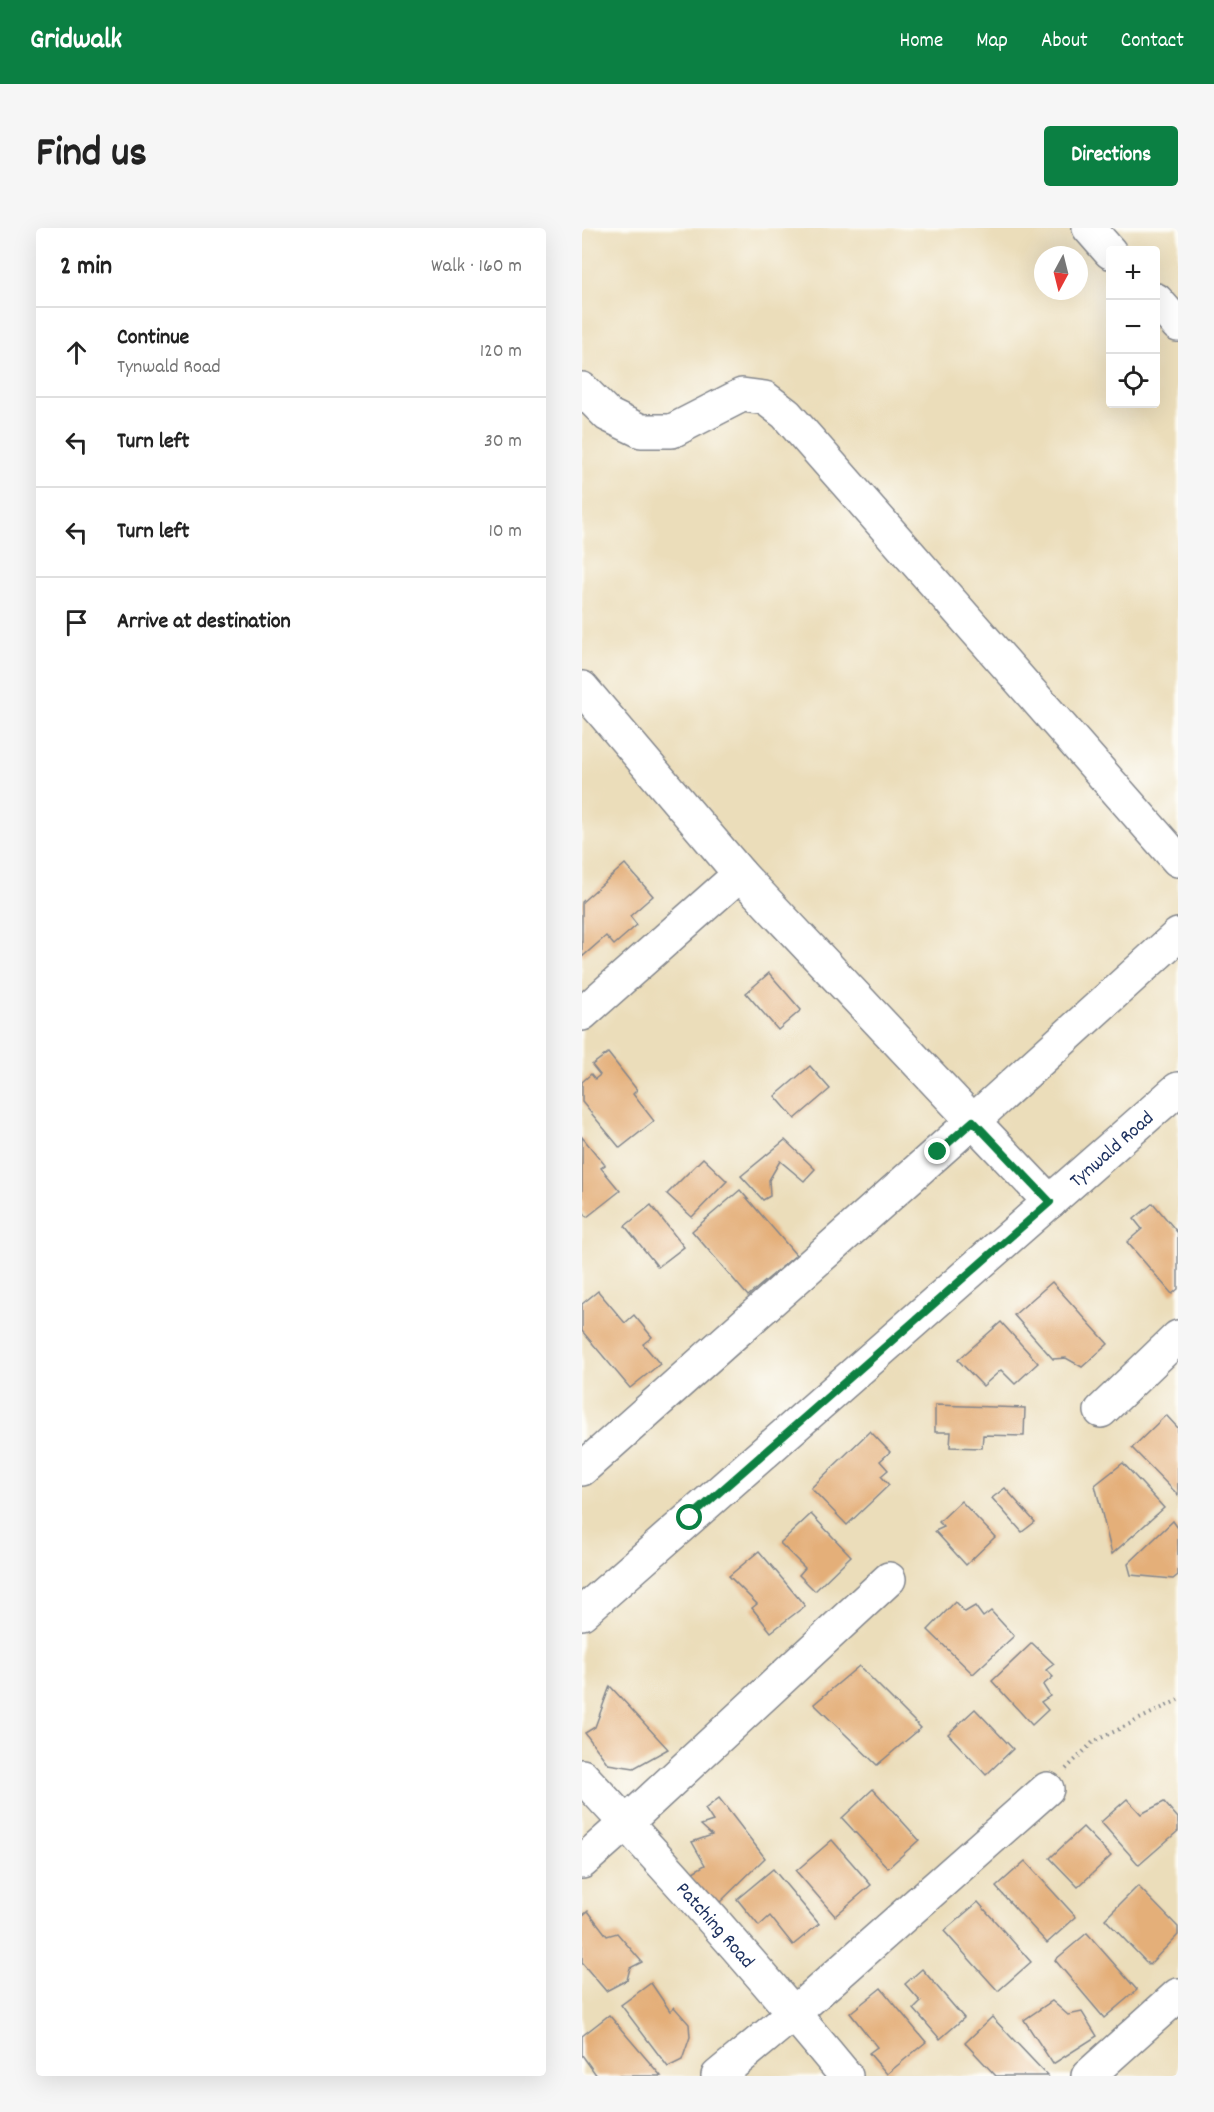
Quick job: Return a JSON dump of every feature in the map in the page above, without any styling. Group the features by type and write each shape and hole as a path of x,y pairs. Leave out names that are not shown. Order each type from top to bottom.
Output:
{"street":[{"path":"1089,228 1106,247"},
{"path":"1160,305 1178,325"},
{"path":"582,389 608,415 641,431 672,430 742,395 765,398 786,414 1178,860"},
{"path":"582,688 740,874 1050,1202"},
{"path":"582,1014 740,874"},
{"path":"582,1469 1178,935"},
{"name":"Tynwald Road","path":"582,1613 1178,1089"},
{"path":"1101,1411 1178,1337"},
{"path":"582,1862 889,1579"},
{"name":"Patching Road","path":"582,1776 794,2013 846,2076"},
{"path":"718,2076 794,2013 1047,1789"},
{"path":"1088,2076 1178,1995"}],"path":[{"path":"1047,1789 1093,1742 1178,1700"}],"building":[{"path":"625,864 653,896 630,916 637,925 614,945 606,936 582,957 582,902"},
{"path":"769,973 801,1010 778,1030 746,993"},
{"path":"608,1053 637,1090 633,1094 654,1121 620,1148 582,1102 582,1082 591,1074 595,1079 600,1075 592,1065"},
{"path":"810,1066 830,1089 795,1119 775,1096"},
{"path":"582,1137 605,1165 601,1168 620,1191 587,1217 582,1210"},
{"path":"785,1140 815,1169 804,1181 780,1161 769,1180 770,1196 763,1200 741,1176"},
{"path":"703,1158 727,1181 692,1217 667,1194"},
{"path":"740,1190 796,1255 748,1296 692,1231"},
{"path":"1153,1203 1178,1233 1178,1289 1172,1294 1127,1242 1142,1229 1134,1219"},
{"path":"651,1205 684,1247 658,1267 625,1226"},
{"path":"1052,1282 1108,1344 1082,1367 1066,1358 1053,1359 1014,1315"},
{"path":"598,1291 625,1323 634,1315 652,1337 643,1344 660,1364 630,1388 582,1331 582,1304"},
{"path":"1001,1322 1038,1363 1015,1384 1001,1370 983,1386 958,1360"},
{"path":"935,1405 1025,1408 1024,1436 983,1435 982,1448 950,1447 951,1432 935,1432"},
{"path":"1166,1415 1178,1428 1178,1495 1132,1448"},
{"path":"870,1431 890,1452 880,1461 888,1470 881,1476 889,1485 847,1525 811,1488"},
{"path":"1123,1463 1164,1508 1112,1554 1095,1485"},
{"path":"1005,1488 1035,1522 1022,1532 992,1498"},
{"path":"961,1501 995,1537 966,1565 935,1531 944,1527 939,1522"},
{"path":"811,1514 851,1556 815,1591 799,1575 805,1568 780,1543"},
{"path":"1173,1521 1178,1528 1178,1575 1173,1579 1131,1575 1128,1564"},
{"path":"759,1551 805,1606 771,1632 752,1608 757,1604 729,1576"},
{"path":"955,1602 965,1612 975,1606 983,1617 991,1611 1014,1636 973,1674 928,1630"},
{"path":"1032,1643 1054,1664 1046,1670 1053,1677 1043,1685 1050,1696 1041,1702 1048,1710 1032,1725 992,1681"},
{"path":"859,1666 921,1728 877,1765 814,1704"},
{"path":"610,1686 668,1749 634,1768 608,1764 585,1733 595,1727"},
{"path":"975,1709 1013,1749 986,1775 948,1734"},
{"path":"873,1789 919,1840 888,1868 842,1818"},
{"path":"719,1798 765,1858 715,1907 688,1875 705,1865 692,1842 712,1835 701,1825 713,1821 705,1809"},
{"path":"1127,1799 1141,1814 1164,1802 1178,1818 1178,1831 1139,1865 1101,1822"},
{"path":"1083,1827 1111,1856 1078,1887 1050,1858"},
{"path":"832,1840 871,1885 835,1916 796,1871"},
{"path":"1025,1861 1076,1917 1047,1943 996,1887"},
{"path":"773,1869 819,1924 793,1945 770,1916 759,1926 737,1899"},
{"path":"1138,1886 1178,1927 1178,1935 1149,1965 1105,1919"},
{"path":"978,1902 1031,1962 998,1991 944,1931"},
{"path":"588,1911 607,1936 617,1933 642,1962 630,1968 627,1980 606,1991 582,1963 582,1916"},
{"path":"1087,1933 1137,1990 1104,2018 1055,1960"},
{"path":"922,1969 964,2018 940,2039 914,2009 921,2002 905,1984"},
{"path":"651,1983 670,2011 674,2007 689,2024 690,2037 682,2060 668,2067 621,2005"},
{"path":"881,1988 926,2042 887,2074 869,2053 877,2047 850,2013"},
{"path":"1052,2001 1068,2015 1082,2012 1097,2036 1053,2064 1024,2020"},
{"path":"609,2015 661,2076 597,2076 582,2055 582,2036"},
{"path":"992,2017 1048,2076 996,2076 965,2043"}],"route":[{"path":"690,1518 1050,1202 973,1121 938,1152"}]}
